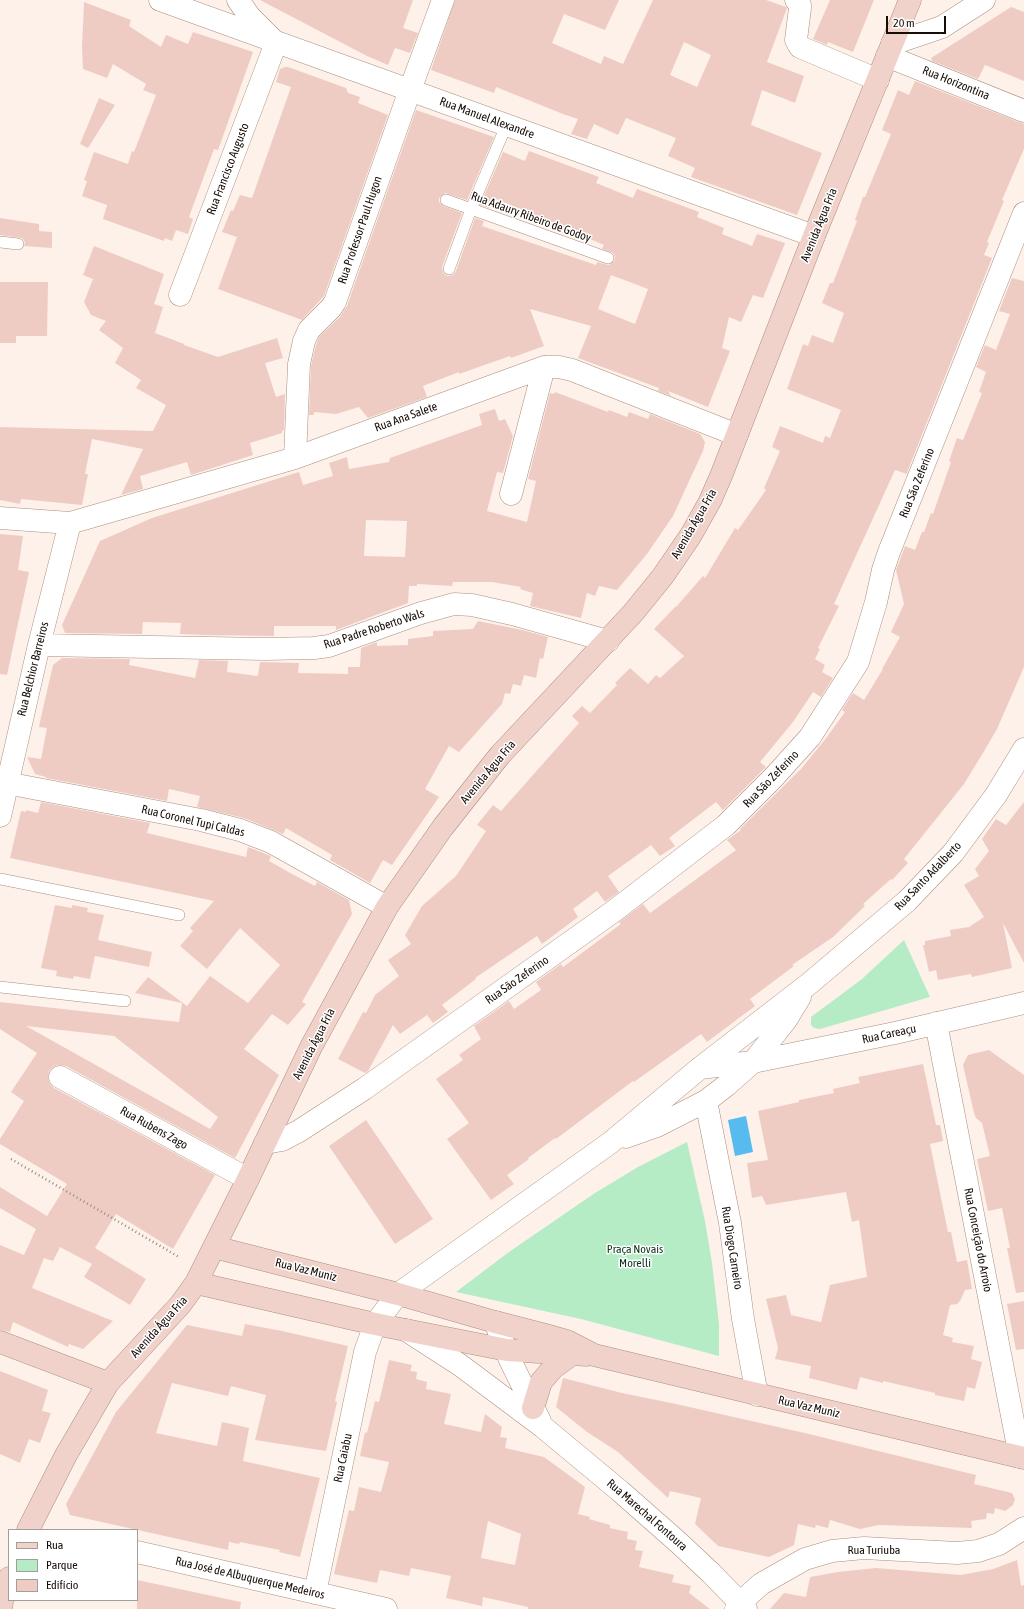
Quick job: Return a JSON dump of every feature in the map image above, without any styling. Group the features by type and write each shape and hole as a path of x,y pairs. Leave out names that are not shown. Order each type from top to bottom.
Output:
{"main road":[{"name":"Avenida Água Fria","path":"32,1529 66,1455 108,1383 180,1305 196,1282 248,1180 311,1047 386,907 443,827 500,755 608,641 663,576 710,501 738,434 814,236 910,0"},
{"name":"Rua Vaz Muniz","path":"214,1247 398,1294 567,1341 594,1355 1022,1458"},
{"name":"Rua Vaz Muniz","path":"196,1282 375,1324 507,1350 571,1355 594,1355"},
{"path":"0,1342 108,1383"},
{"path":"533,1408 540,1382 552,1368 571,1355"}],"street":[{"name":"Rua Manuel Alexandre","path":"160,0 814,236"},
{"path":"238,0 250,17 276,43"},
{"name":"Rua Professor Paul Hugon","path":"295,458 299,364 304,341 309,330 335,302 443,0"},
{"path":"796,0 800,4 796,40 800,47 878,80"},
{"path":"890,50 942,27 984,0"},
{"name":"Rua Francisco Augusto","path":"180,294 276,43"},
{"name":"Rua Horizontina","path":"890,50 1024,111"},
{"name":"Rua São Zeferino","path":"265,1142 282,1140 299,1131 364,1089 621,906 726,825 773,778 810,737 858,662 889,552 1024,213"},
{"path":"511,494 544,367"},
{"name":"Rua Ana Salete","path":"70,523 295,458 544,367 559,367 572,370 738,434"},
{"path":"0,518 70,523"},
{"name":"Rua Belchior Barreiros","path":"0,816 6,783 70,523"},
{"name":"Rua Padre Roberto Wals","path":"39,645 266,649 314,648 330,646 421,613 454,604 512,614 608,641"},
{"name":"Rua Santo Adalberto","path":"700,1068 810,983 907,901 953,852 996,795 1023,752"},
{"name":"Rua Coronel Tupi Caldas","path":"6,783 201,820 240,830 271,842 386,907"},
{"name":"Rua Santo Adalberto","path":"753,1062 786,1020 810,983"},
{"name":"Rua Careaçu","path":"753,1062 936,1024 1024,1003"},
{"name":"Rua Conceição do Arroio","path":"936,1024 1022,1458"},
{"path":"375,1324 398,1294 610,1143 700,1068 753,1062"},
{"path":"610,1143 657,1126 706,1101 753,1062"},
{"name":"Rua Rubens Zago","path":"60,1077 248,1180"},
{"name":"Rua Diogo Carneiro","path":"706,1101 730,1223 743,1319 757,1395"},
{"path":"495,1322 507,1350"},
{"name":"Rua Caiabu","path":"315,1594 365,1352 375,1324"},
{"name":"Rua Marechal Fontoura","path":"406,1330 460,1365 543,1427 620,1491 679,1543 711,1573 741,1607"},
{"name":"Rua Marechal Fontoura","path":"507,1350 543,1427"},
{"name":"Rua Turiuba","path":"741,1607 761,1584 781,1571 805,1559 832,1551 864,1548 957,1553 978,1551 1000,1544 1024,1528"},
{"name":"Rua José de Albuquerque Medeiros","path":"138,1552 315,1594 386,1609"}],"lane":[{"path":"448,269 471,209 506,126"},
{"name":"Rua Adaury Ribeiro de Godoy","path":"446,200 608,258"},
{"path":"0,242 18,244"},
{"path":"0,879 179,915"},
{"path":"0,986 125,1000"}],"path":[{"path":"11,1158 179,1257"}],"green space":[{"path":"904,940 930,997 820,1029 814,1028 811,1025 811,1017 862,979"},
{"name":"Praça Novais Morelli","path":"687,1142 705,1221 712,1263 719,1324 719,1356 581,1319 456,1292 509,1252 595,1193 638,1167"}],"water":[{"path":"746,1116 753,1152 735,1156 728,1120"}],"building":[{"path":"260,0 413,0 403,28 418,33 410,53 395,48 388,65 367,56"},
{"path":"455,0 619,0 605,30 564,14 552,43 601,64 604,56 623,64 653,0 766,0 787,8 767,62 804,76 795,103 762,90 751,125 822,153 797,215 691,177 695,168 668,156 676,138 626,118 618,135 594,124 587,139 571,134 578,119 496,87 494,93 431,70","holes":["684,42 711,55 697,87 670,75"]},
{"path":"830,0 874,0 853,52 828,42 827,45 813,39"},
{"path":"84,2 131,20 129,26 161,47 166,35 188,44 193,32 253,52 218,150 214,149 189,217 193,219 188,234 176,230 172,241 165,238 164,241 103,219 107,205 82,196 87,181 84,180 94,152 128,164 156,95 143,90 146,84 113,64 107,78 83,69 82,48"},
{"path":"1011,7 1024,12 1024,81 985,65 978,79 932,61 931,58"},
{"path":"285,67 346,88 348,93 360,97 358,103 388,115 324,296 302,320 218,289 237,237 222,232 231,210 233,211 240,195 252,198 291,87 276,82 280,69"},
{"path":"915,81 1024,124 1024,149 1002,200 1004,201 987,242 989,243 984,255 992,258 907,474 895,470 834,604 839,606 818,648 820,649 815,659 825,665 822,672 833,678 821,697 813,692 793,722 760,762 766,767 723,810 716,802 669,838 675,846 660,856 651,845 608,876 619,892 605,902 597,891 573,909 578,917 542,944 537,936 475,978 476,979 442,1005 448,1012 433,1023 427,1015 400,1034 393,1025 368,1071 365,1073 338,1059 363,1012 366,1013 375,995 399,976 388,960 411,944 405,935 422,906 456,876 486,831 477,825 493,805 501,811 579,723 572,716 582,706 590,713 617,685 615,683 630,668 648,684 656,675 660,678 684,656 654,629 676,607 703,576 705,578 735,528 738,530 766,490 764,488 780,451 772,447 780,426 823,443 825,436 830,438 841,410 787,389 803,344 808,346 812,335 833,343 844,313 822,303 830,283 833,283 857,221 855,220 863,197 865,197 891,134 882,130 898,90 909,95"},
{"path":"99,98 115,105 88,148 80,144"},
{"path":"416,110 494,137 467,200 445,193 439,198 439,202 443,206 462,213 442,267 443,273 447,276 453,275 456,271 475,218 484,221 482,226 596,265 597,262 609,265 614,261 615,257 613,253 602,249 604,245 492,197 489,208 480,205 503,152 525,161 529,151 599,177 596,183 633,198 637,189 699,212 697,217 724,228 722,234 752,246 757,234 785,243 763,298 753,295 741,322 729,317 722,348 730,351 708,407 668,391 671,396 658,391 659,388 578,358 591,326 530,309 544,346 459,374 459,372 423,386 427,397 368,418 359,407 336,414 314,412 314,415 309,415 311,366 316,345 319,337 340,317 347,306","holes":["611,275 648,289 635,324 598,309"]},
{"path":"0,218 39,224 39,231 52,232 52,248 24,246 25,242 22,238 0,235"},
{"path":"94,246 164,274 154,304 163,307 155,333 218,357 277,338 283,358 265,363 276,397 285,394 284,430 282,433 250,443 253,455 191,475 187,462 140,476 143,489 121,495 143,449 92,439 85,474 88,474 82,505 21,499 20,504 0,500 0,427 153,431 166,405 136,388 141,380 115,363 123,348 99,330 106,321 91,315 84,302 93,279 83,275"},
{"path":"1012,278 1024,281 1024,667 997,729 964,784 904,859 908,863 892,880 891,879 863,904 865,906 833,937 792,965 794,966 750,999 755,1006 707,1042 701,1034 634,1082 633,1081 556,1139 555,1138 528,1158 529,1159 507,1175 514,1184 491,1200 447,1139 469,1123 436,1079 463,1060 459,1055 481,1039 474,1026 509,1001 514,1009 541,990 536,982 561,964 563,967 621,924 619,922 643,904 650,913 736,850 727,840 741,830 740,829 801,769 845,712 842,710 853,693 864,700 900,637 891,632 904,604 896,570 905,546 915,550 931,513 933,514 951,462 949,461 957,438 963,440 982,393 979,392 986,372 976,367 985,345 996,350 1010,314 999,311"},
{"path":"0,282 48,282 47,336 16,336 16,343 0,343"},
{"path":"555,392 608,412 609,410 627,417 629,412 648,419 650,414 700,434 705,442 703,451 673,516 647,554 617,590 599,586 595,596 587,593 581,618 530,606 533,593 520,589 521,587 492,582 453,582 452,586 417,584 417,586 409,586 408,603 336,630 336,626 274,626 274,636 204,635 180,634 181,623 143,622 142,634 65,633 62,625 100,541 152,518 299,472 303,485 333,476 329,463 347,457 349,469 389,462 390,458 482,425 479,414 495,409 499,421 505,419 513,436 503,473 497,472 487,511 527,522 536,481 528,479 550,393 554,394","holes":["366,520 407,521 405,557 364,556"]},
{"path":"0,534 23,536 18,570 29,572 7,675 0,674"},
{"path":"478,621 548,637 543,659 540,658 536,678 524,675 521,686 513,684 510,694 505,693 502,704 459,752 449,746 425,789 439,797 392,865 383,860 370,883 330,860 332,855 286,828 283,834 244,818 197,807 200,796 169,789 167,801 46,778 35,774 27,757 41,759 47,728 39,727 41,717 53,665 62,658 130,659 129,665 195,678 199,660 228,661 227,672 258,676 260,662 299,663 298,673 348,674 348,667 360,667 361,648 377,642 377,646 408,645 408,639 433,636 433,631 473,629"},
{"path":"41,802 150,823 147,833 246,857 248,847 271,856 269,861 292,874 315,886 317,882 349,900 352,914 302,1002 306,1004 288,1025 272,1014 244,1049 279,1075 235,1158 66,1066 54,1066 49,1071 48,1078 50,1084 54,1088 215,1175 173,1249 116,1214 95,1248 146,1279 130,1305 84,1277 92,1264 60,1247 53,1261 44,1258 32,1288 113,1321 83,1349 69,1344 68,1347 13,1322 10,1332 0,1330 0,1245 24,1255 36,1229 0,1208 0,1187 47,1216 67,1184 0,1144 0,1139 24,1101 11,1092 37,1053 0,1029 0,1002 179,1022 182,1003 135,993 148,977 187,1006 210,976 248,1003 280,965 240,928 207,969 180,946 193,931 190,928 214,901 10,858 21,811 26,812 26,810 38,813","holes":["26,1026 114,1036 218,1117 210,1129"]},
{"path":"1024,802 1024,963 1003,923 1012,968 972,977 971,974 938,980 936,970 929,972 923,945 925,945 925,941 951,936 950,930 969,927 984,917 964,885 979,876 975,869 989,851 982,839 996,819 1006,825"},
{"path":"55,905 72,908 72,905 88,908 87,912 104,915 98,940 152,952 149,967 95,956 90,979 74,976 73,979 56,976 57,971 41,968"},
{"path":"989,1050 1024,1075 1024,1292 1016,1293 1007,1248 1010,1248 1002,1208 988,1211 977,1159 990,1156 982,1123 976,1118 974,1113 963,1065 968,1055"},
{"path":"923,1064 936,1125 940,1125 943,1141 930,1144 948,1232 951,1232 957,1262 967,1260 972,1289 965,1290 957,1304 950,1305 943,1335 953,1338 952,1342 974,1346 971,1359 982,1362 975,1389 967,1387 964,1401 883,1381 883,1383 860,1377 857,1390 809,1378 811,1366 775,1359 778,1348 766,1299 786,1295 791,1315 821,1322 830,1285 867,1277 859,1220 852,1222 846,1192 766,1205 762,1196 752,1198 747,1163 768,1160 758,1111 799,1102 799,1100 834,1093 833,1089 860,1083 858,1077"},
{"path":"366,1120 433,1219 395,1244 329,1146"},
{"path":"1024,1301 1024,1349 1016,1350 1007,1304"},
{"path":"245,1324 348,1346 335,1401 337,1402 326,1451 255,1440 266,1395 231,1386 228,1396 172,1383 156,1433 217,1446 222,1422 249,1428 243,1461 320,1478 300,1557 279,1552 280,1550 240,1542 239,1544 229,1542 228,1550 70,1515 66,1504 116,1412 187,1325 242,1336"},
{"path":"389,1360 412,1365 410,1371 417,1372 416,1379 427,1382 426,1389 451,1394 444,1424 481,1432 485,1414 502,1427 500,1437 507,1438 505,1448 544,1457 585,1487 578,1514 610,1525 610,1528 628,1532 627,1539 637,1541 635,1550 643,1551 639,1567 674,1575 672,1582 691,1586 689,1593 710,1609 528,1609 528,1607 483,1597 482,1606 446,1598 451,1576 411,1568 409,1576 380,1570 377,1583 334,1574 349,1510 354,1511 359,1487 381,1492 389,1462 360,1456 365,1432 367,1433 375,1401 379,1402","holes":["488,1521 521,1534 515,1565 481,1558"]},
{"path":"0,1371 48,1390 42,1411 51,1413 40,1443 29,1439 20,1463 0,1454"},
{"path":"563,1378 622,1393 809,1434 976,1475 974,1484 1012,1493 1015,1499 1013,1505 1005,1511 995,1508 994,1514 987,1513 986,1519 971,1521 972,1528 879,1525 860,1529 830,1520 828,1528 816,1525 815,1528 798,1524 794,1545 769,1557 718,1546 695,1524 701,1498 670,1491 668,1498 618,1452 587,1432 556,1407"},
{"path":"1017,1560 1021,1586 1024,1585 1024,1609 770,1609 784,1593 806,1597 810,1577 876,1568 961,1575 993,1569"},
{"path":"138,1580 241,1602 240,1609 137,1609"}]}
